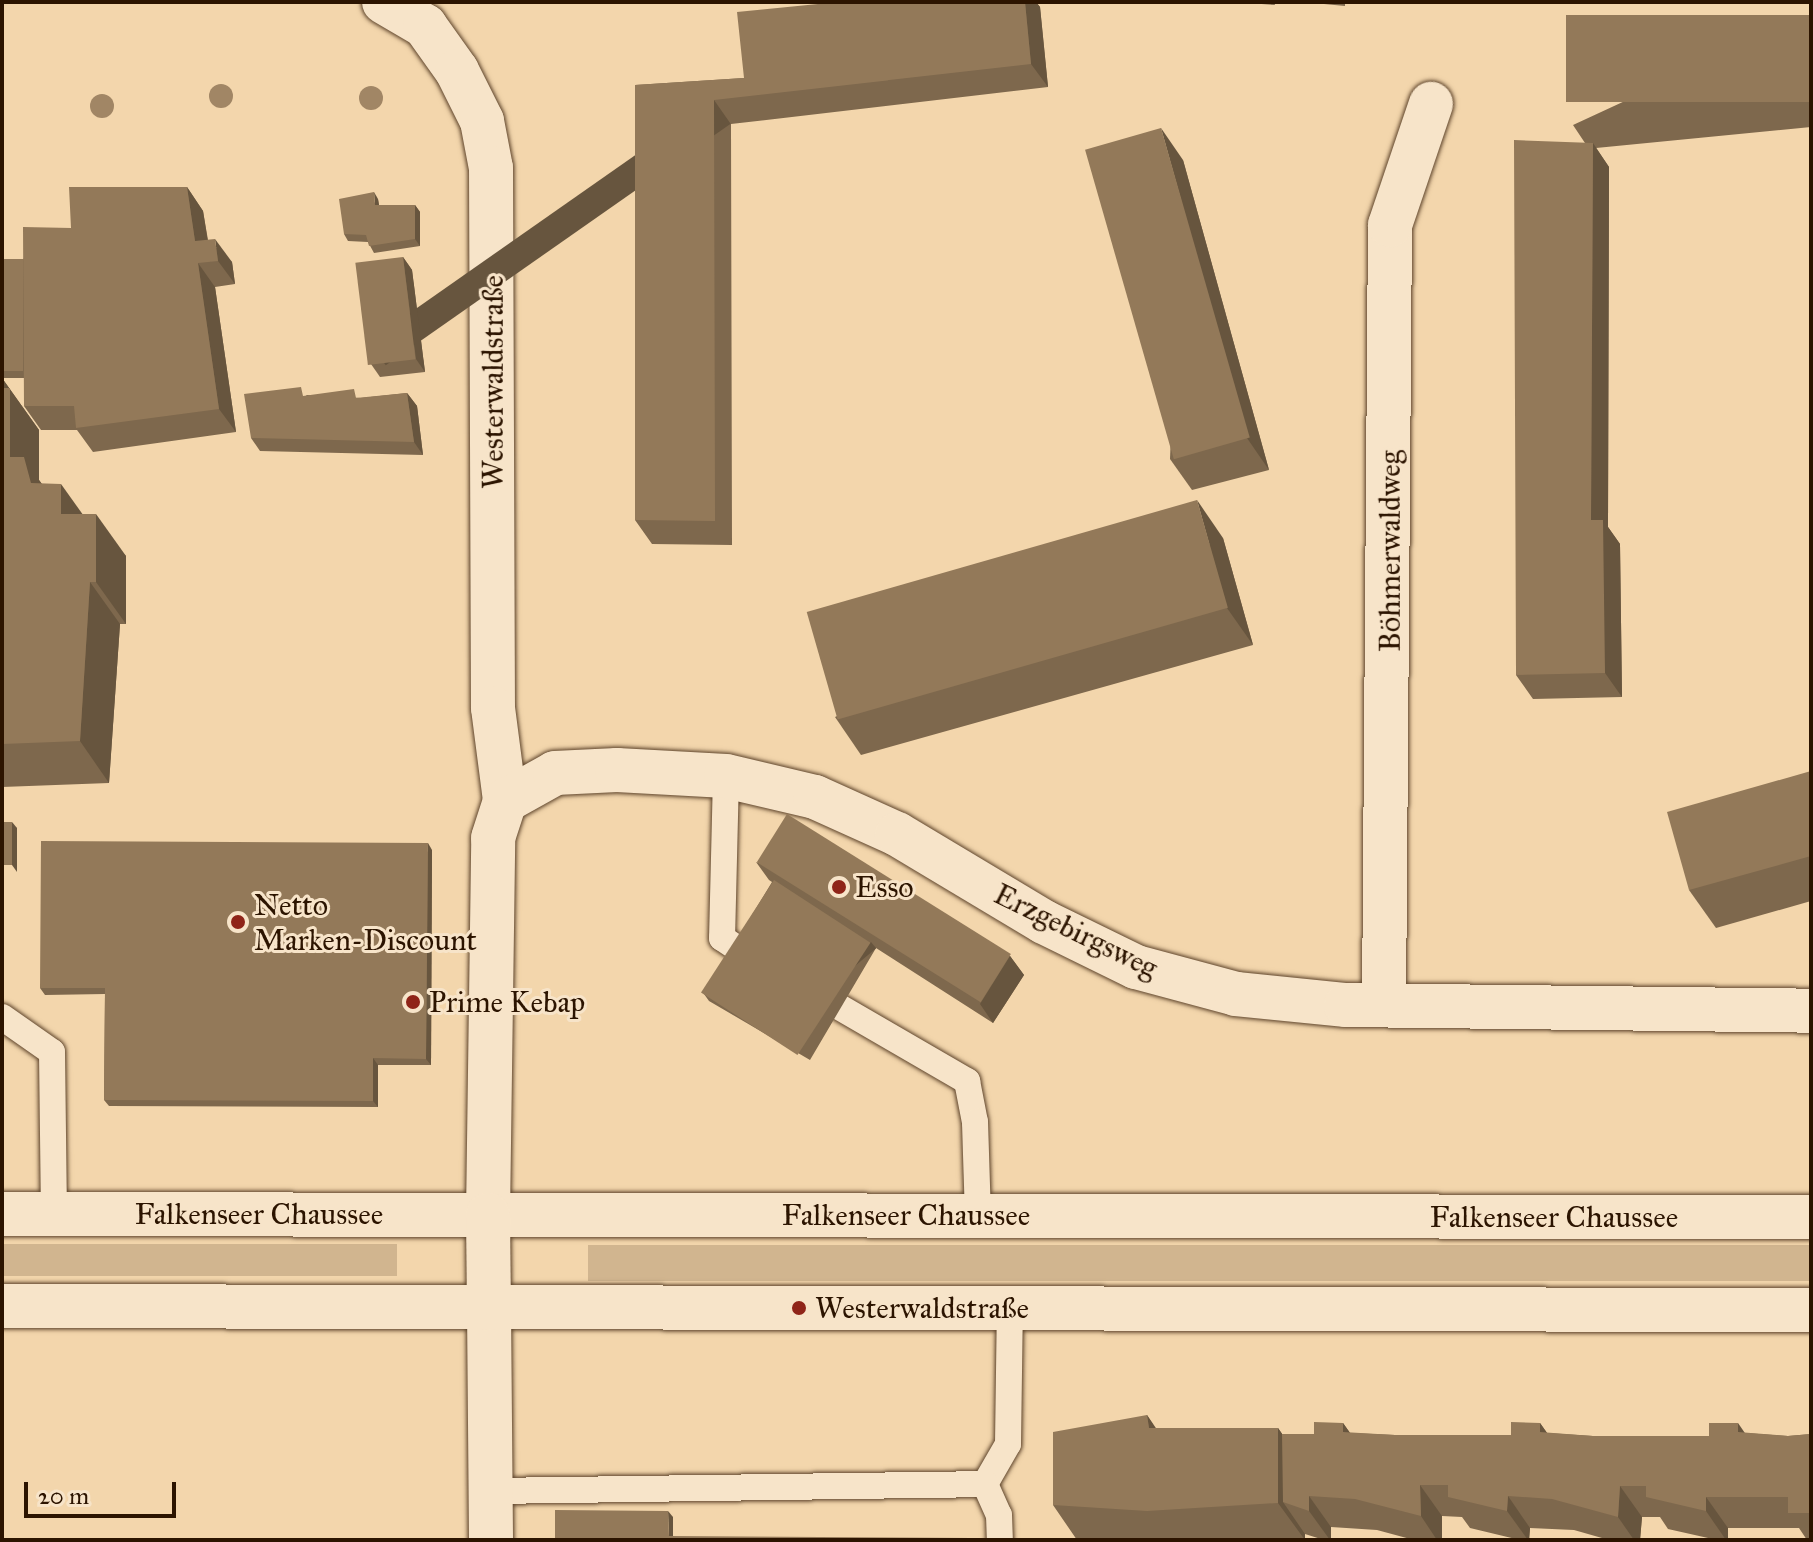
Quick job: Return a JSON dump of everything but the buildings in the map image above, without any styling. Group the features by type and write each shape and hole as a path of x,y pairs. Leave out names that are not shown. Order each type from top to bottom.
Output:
{"street":[{"name":"Westerwaldstraße","path":"384,2 425,26 457,71 482,121 491,168 493,708 505,801 493,838 488,1215 491,1540"},
{"name":"Böhmerwaldweg","path":"1384,1004 1390,225 1431,104"},
{"name":"Erzgebirgsweg","path":"505,801 555,773 726,776 815,797 897,834 1044,922 1136,967 1236,994 1384,1004 1811,1011"},
{"name":"Falkenseer Chaussee","path":"2,1214 1811,1217"},
{"path":"2,1306 1811,1310"}],"lane":[{"path":"726,776 722,938 740,950"},
{"path":"841,1008 967,1081 975,1122 978,1216"},
{"path":"2,1017 52,1052 54,1214"},
{"path":"985,1484 1008,1444 1010,1308"},
{"path":"491,1491 985,1484"},
{"path":"985,1484 999,1515 1000,1540"}],"shaded area":[{"path":"2,1244 397,1244 397,1276 2,1276"},
{"path":"588,1245 1811,1245 1811,1281 588,1281"}],"place":[{"name":"Esso","path":"839,887"},
{"name":"Netto Marken-Discount","path":"238,922"},
{"name":"Prime Kebap","path":"413,1002"},
{"name":"Westerwaldstraße","path":"799,1308"}]}
